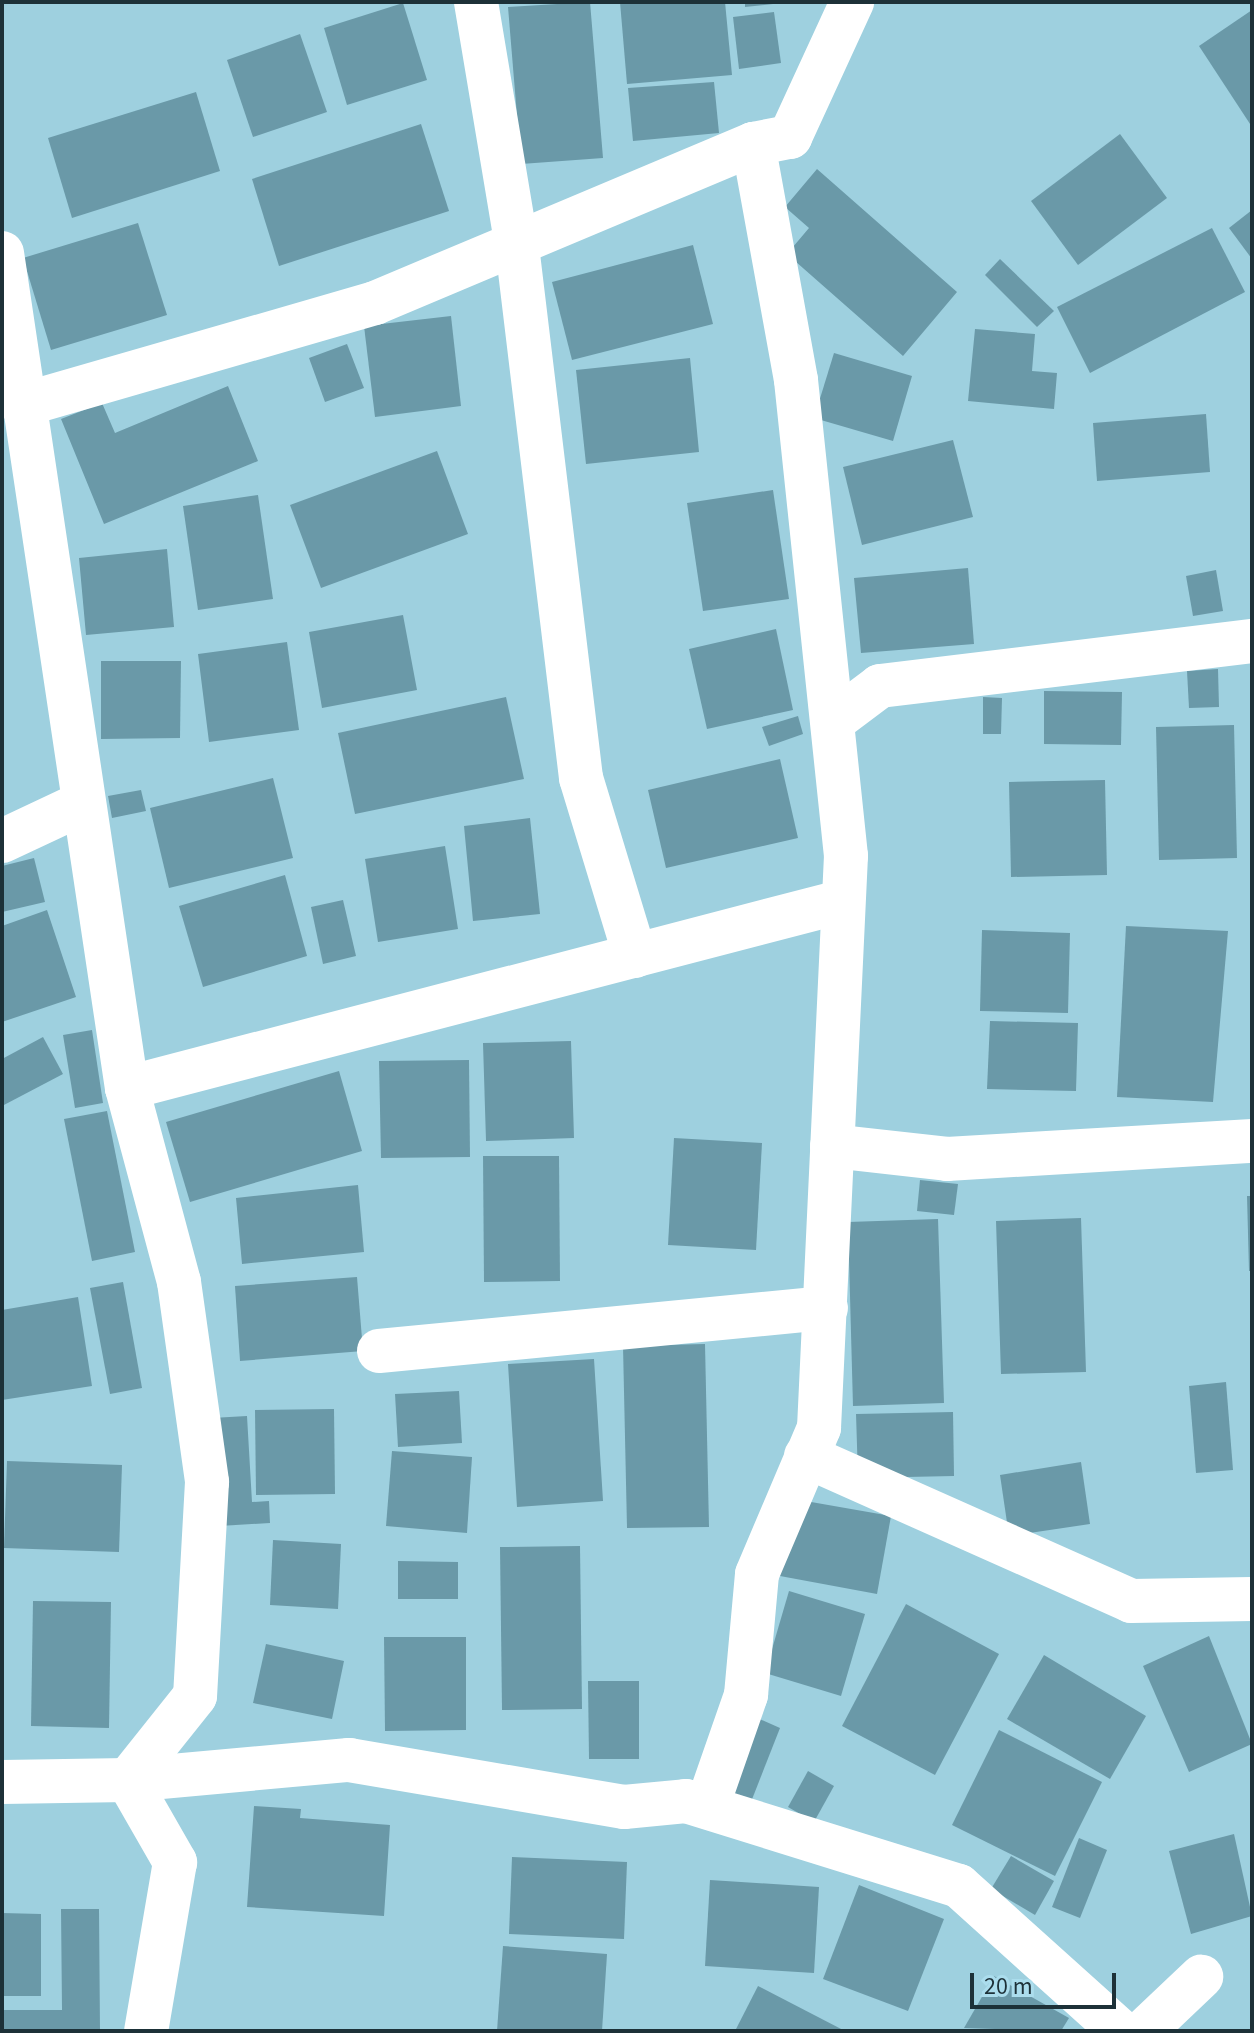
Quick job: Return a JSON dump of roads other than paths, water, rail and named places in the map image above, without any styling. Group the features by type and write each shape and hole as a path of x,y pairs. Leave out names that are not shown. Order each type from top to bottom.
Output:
{"street":[{"path":"476,2 517,246 581,778 635,956"},
{"path":"22,405 375,303 517,246 753,144 790,137 852,2"},
{"path":"707,1807 746,1695 757,1574 819,1428 840,902 846,856 836,719 796,380 753,144"},
{"path":"3,260 22,405 127,1088 179,1282 207,1482 195,1696 128,1780"},
{"path":"836,719 880,686 1252,641"},
{"path":"2,841 83,803"},
{"path":"127,1088 840,902"},
{"path":"832,1146 947,1159 1252,1141"},
{"path":"379,1351 826,1308"},
{"path":"806,1456 1131,1601 1252,1599"},
{"path":"2,1782 128,1780 349,1760 624,1807 686,1801 959,1886 1120,2031"},
{"path":"128,1780 175,1862 146,2031"},
{"path":"1144,2031 1201,1977"}]}
